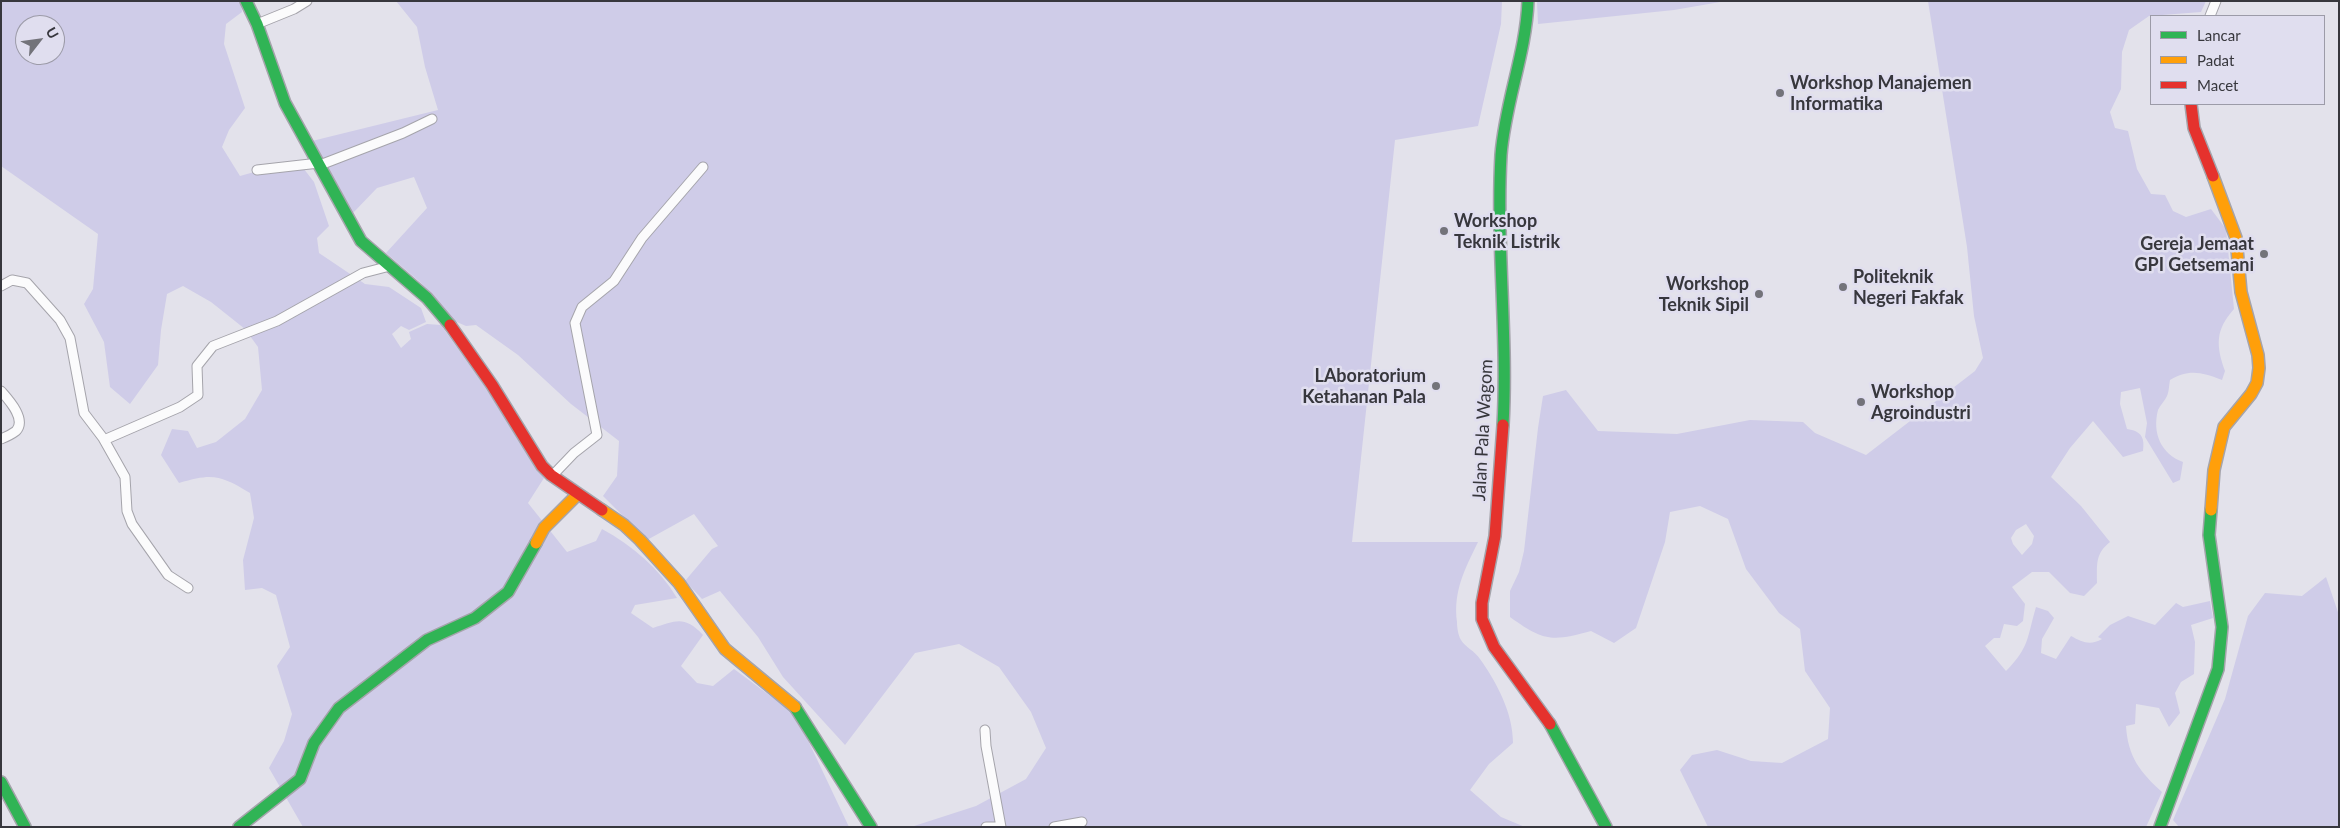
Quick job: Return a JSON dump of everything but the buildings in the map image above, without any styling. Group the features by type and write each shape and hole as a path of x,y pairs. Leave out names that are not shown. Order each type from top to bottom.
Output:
{"main road":[{"path":"246,1 257,24 285,104 361,241 373,254 422,292 447,321 478,364 542,466 577,495 624,525 640,540 679,583 725,649 797,708 871,827"},
{"name":"Jalan Pala Wagom","path":"1528,1 1526,36 1505,127 1502,154 1499,266 1504,341 1503,424 1491,562 1482,600 1482,620 1486,634 1495,648 1543,713 1565,749 1606,827"},
{"path":"2160,827 2218,669 2222,627 2209,549 2212,489 2222,432 2251,394 2257,383 2259,368 2258,354 2241,292 2236,238 2228,212 2194,128 2191,105"},
{"path":"239,827 300,779 314,743 338,708 427,640 474,618 508,592 544,528 577,495"},
{"path":"1,782 25,827"}],"street":[{"path":"257,24 294,9 307,1"},
{"path":"2210,15 2216,1"},
{"path":"258,170 319,164 403,133 432,119"},
{"path":"552,476 574,453 597,435 575,323 582,307 614,281 642,238 703,167"},
{"path":"104,440 180,407 198,395 197,366 213,346 277,321 363,273 390,266"},
{"path":"1,286 12,280 24,280 60,320 70,338 84,413 104,440 127,482 126,508 132,524 168,574 175,581 188,588"},
{"path":"1,391 16,410 18,425 15,432 1,439"},
{"path":"985,730 986,746 1001,827 986,827"},
{"path":"1054,827 1082,822"}],"shaded area":[{"path":"1,1 241,1 242,12 226,24 224,44 245,108 229,130 222,147 240,176 297,160 314,182 329,226 317,238 319,253 365,284 389,287 421,308 426,322 409,330 401,326 392,334 401,348 411,339 409,332 427,324 441,325 483,384 544,478 528,503 567,552 596,541 602,529 635,550 654,567 677,598 635,605 631,613 653,628 679,621 690,624 703,635 681,666 697,683 713,686 734,669 788,709 805,734 849,827 303,827 269,768 284,741 292,714 277,666 290,647 276,595 262,588 245,590 243,560 254,518 250,493 231,482 216,478 200,478 179,483 161,455 172,429 188,431 197,448 216,442 245,419 262,390 258,347 245,329 211,302 183,286 167,294 158,365 130,404 110,387 104,342 84,304 93,289 98,234 1,166"},
{"path":"396,1 1502,1 1501,24 1478,126 1395,140 1352,542 1478,542 1458,590 1456,611 1458,631 1461,640 1478,656 1498,688 1510,721 1513,743 1489,764 1470,790 1501,817 1525,827 911,827 976,806 1026,779 1046,748 1031,712 999,667 959,644 915,653 845,745 783,677 758,637 720,591 702,599 685,581 712,549 718,546 694,514 647,540 603,496 617,476 619,441 571,404 518,355 476,325 466,326 450,319 421,283 386,253 427,208 414,177 377,188 352,214 312,141 438,110 425,67 417,27"},
{"path":"1537,1 1726,1 1674,10 1538,24"},
{"path":"1928,1 2206,1 2201,12 2150,15 2129,30 2122,52 2121,89 2110,112 2115,128 2128,131 2137,169 2151,194 2165,195 2173,211 2186,217 2211,209 2226,229 2234,309 2220,331 2220,354 2225,371 2222,380 2208,375 2189,373 2170,380 2168,394 2158,410 2156,427 2160,442 2164,448 2169,454 2183,462 2180,480 2173,483 2145,437 2147,423 2140,388 2121,392 2120,404 2127,429 2136,431 2143,438 2143,451 2123,457 2093,421 2070,448 2051,477 2081,506 2110,542 2099,555 2097,583 2084,596 2070,593 2049,572 2032,572 2012,587 2025,604 2023,621 2017,626 2004,624 2000,638 1994,638 1985,646 2006,671 2024,648 2036,607 2048,611 2054,618 2042,639 2041,653 2056,659 2071,636 2090,643 2098,641 2102,639 2098,637 2110,625 2128,616 2155,625 2176,603 2183,607 2210,601 2213,618 2191,625 2195,642 2194,674 2181,682 2175,693 2180,713 2169,727 2159,708 2136,704 2135,724 2126,726 2129,747 2136,763 2147,778 2162,792 2146,827 1708,827 1680,770 1692,755 1717,750 1751,761 1782,763 1828,739 1830,708 1805,671 1800,629 1779,613 1746,569 1728,519 1700,506 1670,512 1665,542 1636,628 1614,643 1591,631 1557,638 1540,635 1510,617 1510,591 1519,572 1524,551 1543,396 1566,390 1598,431 1677,434 1750,420 1803,422 1815,433 1866,455 1975,371 1983,358 1974,316 1967,247","holes":["2026,524 2034,536 2032,544 2022,555 2013,544 2011,538 2016,530"]},
{"path":"2326,577 2339,615 2339,827 2179,827 2173,820 2225,699 2248,616 2265,593 2302,596"}],"traffic: fast":[{"path":"246,1 257,24 285,103 361,241 427,298 450,325"},
{"path":"1503,425 1501,155 1503,135 1524,40 1528,1"},
{"path":"2160,827 2218,669 2222,627 2209,535 2211,510"},
{"path":"239,827 300,779 314,743 339,708 427,640 475,618 508,592 536,543"},
{"path":"795,707 871,827"},
{"path":"1550,724 1606,827"},
{"path":"1,782 25,827"}],"traffic: slow":[{"path":"2211,510 2214,470 2224,427 2251,394 2257,383 2259,368 2258,355 2241,292 2236,238 2213,176"},
{"path":"536,543 544,528 577,495"},
{"path":"602,510 624,525 640,540 679,583 725,649 795,707"}],"traffic: jam":[{"path":"2191,105 2194,128 2213,176"},
{"path":"450,325 492,385 542,466 551,475 602,510"},
{"path":"1503,425 1495,536 1482,603 1482,619 1494,647 1550,724"}],"place":[{"name":"Workshop Manajemen Informatika","path":"1780,93"},
{"name":"Workshop Teknik Listrik","path":"1444,231"},
{"name":"Gereja Jemaat GPI Getsemani","path":"2264,254"},
{"name":"Politeknik Negeri Fakfak","path":"1843,287"},
{"name":"Workshop Teknik Sipil","path":"1759,294"},
{"name":"LAboratorium Ketahanan Pala","path":"1436,386"},
{"name":"Workshop Agroindustri","path":"1861,402"}]}
